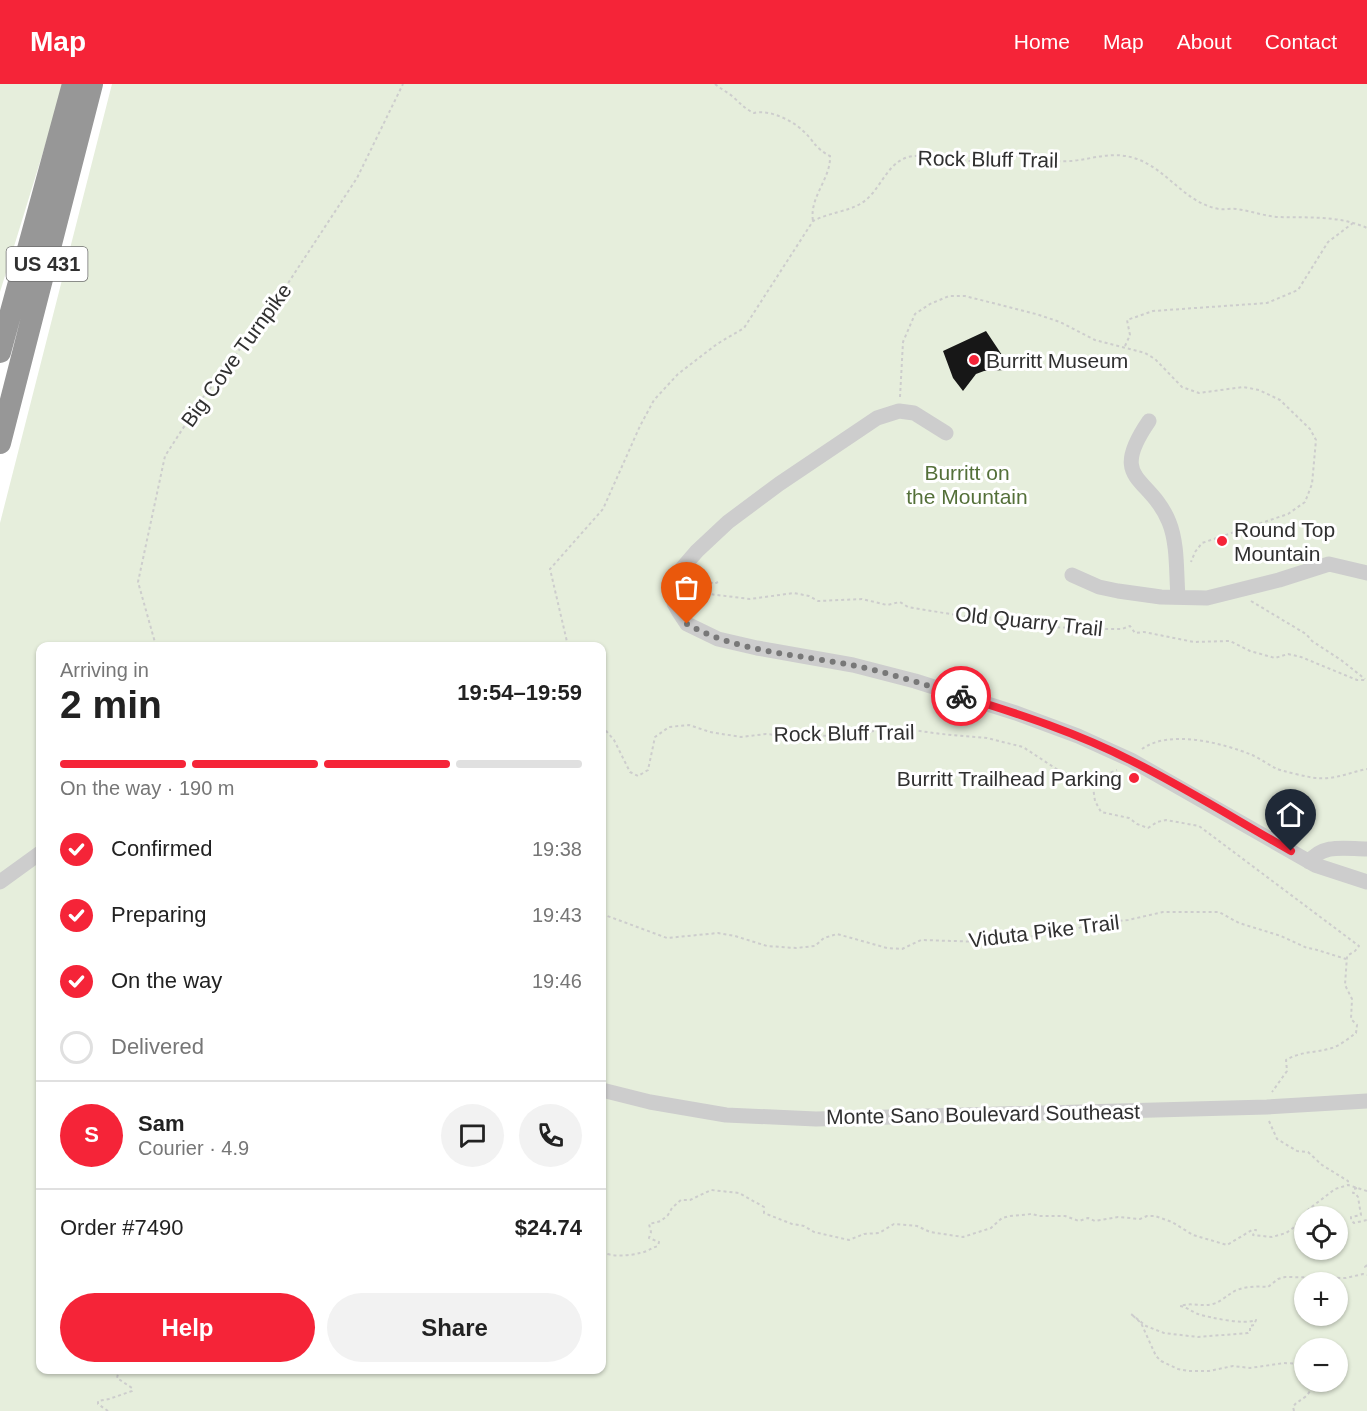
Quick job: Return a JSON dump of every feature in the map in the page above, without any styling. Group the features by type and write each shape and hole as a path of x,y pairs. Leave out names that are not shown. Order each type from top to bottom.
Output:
{"highway":[{"name":"US 431","path":"0,352 4,321 73,84"},
{"name":"US 431","path":"0,443 92,84"}],"street":[{"path":"4,321 30,326"},
{"path":"946,433 914,413 899,411 877,418 779,484 728,522 697,551 678,573 674,603 687,624 718,639 853,665 915,681 1078,736 1131,760 1309,862 1367,882"},
{"path":"1149,421 1137,439 1131,456 1133,474 1164,511 1170,524 1177,588"},
{"path":"1072,575 1099,587 1118,591 1161,597 1177,588 1207,598 1329,564 1367,573"},
{"path":"1309,862 1315,853 1329,848 1367,849"},
{"path":"0,882 36,856"},
{"name":"Monte Sano Boulevard Southeast","path":"606,1091 650,1102 726,1114 816,1119 1267,1107 1367,1101"}],"path":[{"name":"Big Cove Turnpike","path":"155,642 138,582 165,456 204,396 275,303 357,178 403,84"},
{"path":"567,642 550,569 603,509 654,400 678,374 717,344 744,328 813,221 814,203 830,166 830,156 818,150 795,124 772,114 746,110 730,94 715,84"},
{"name":"Rock Bluff Trail","path":"813,221 826,214 859,205 872,194 896,164 907,158 923,156 978,162 1003,155 1052,162 1085,159 1102,154 1133,157 1166,175 1182,191 1199,202 1219,209 1237,209 1278,217 1318,217 1354,223 1367,228"},
{"path":"1125,346 1130,335 1127,320 1134,316 1153,311 1267,303 1298,290 1328,242 1354,223"},
{"path":"899,411 903,342 915,314 930,304 949,296 965,296 1035,314 1060,322 1095,340 1145,353 1155,359 1182,387 1198,393 1243,387 1259,390 1280,400 1293,410 1310,429 1316,440 1312,484 1305,502 1288,514 1202,543 1177,588"},
{"name":"Old Quarry Trail","path":"718,582 714,584 710,582 709,594 750,599 794,593 809,596 818,601 862,599 887,605 900,602 908,607 968,617 986,616 1018,624 1028,621 1053,627 1090,629 1122,629 1130,626 1135,633 1144,632 1194,642 1230,641 1250,651 1275,658 1288,654 1301,657 1357,680 1367,680"},
{"path":"1243,589 1247,598 1254,604 1306,634 1312,641 1367,680"},
{"name":"Rock Bluff Trail","path":"606,731 614,740 630,772 638,776 648,770 655,737 669,727 689,725 710,732 741,736 842,735 899,728 987,738 1023,747 1058,770 1080,780 1092,780"},
{"path":"1347,1185 1348,1181 1345,1178 1322,1165 1308,1152 1297,1151 1277,1139 1270,1125 1266,1097 1277,1088 1287,1071 1286,1060 1304,1052 1336,1047 1356,1033 1357,1025 1351,1019 1352,999 1345,985 1346,959 1358,945 1199,826 1166,819 1148,828 1129,818 1101,812 1095,801 1092,780 1128,764 1151,742 1177,739 1206,741 1253,756 1280,770 1317,778 1341,776 1367,769"},
{"name":"Viduta Pike Trail","path":"606,915 668,938 718,933 767,946 796,948 815,946 824,938 837,934 887,948 902,949 921,940 986,942 1074,930 1091,922 1128,920 1163,912 1219,912 1239,923 1281,936 1307,948 1346,959"},
{"path":"606,1254 641,1253 658,1246 659,1242 649,1238 651,1232 649,1224 661,1221 681,1200 690,1200 711,1190 739,1193 764,1207 764,1213 792,1224 804,1226 814,1232 849,1240 864,1234 879,1233 894,1224 917,1226 941,1234 968,1236 991,1228 1002,1218 1032,1214 1065,1216 1079,1221 1088,1218 1095,1221 1118,1217 1140,1219 1155,1216 1172,1222 1193,1235 1227,1245 1252,1230 1256,1230 1253,1235 1263,1237 1286,1233 1309,1209 1335,1189 1347,1185 1367,1191"},
{"path":"1357,1188 1353,1193 1358,1197 1361,1215 1351,1217 1351,1220 1354,1223 1367,1221"},
{"path":"1294,1363 1250,1368 1233,1366 1209,1371 1178,1369 1156,1356 1141,1323 1134,1315 1131,1314 1141,1323 1146,1326 1164,1333 1198,1337 1241,1334 1250,1332 1250,1326 1254,1325 1256,1320 1250,1323 1217,1319 1180,1305 1214,1304 1235,1291 1252,1287 1268,1287 1278,1279 1285,1277 1346,1278 1367,1275"},
{"path":"108,1411 98,1404 98,1401 132,1390 117,1378 118,1374"},
{"path":"1294,1411 1293,1406 1309,1392"}],"green space":[{"path":"0,84 64,84 0,292"},
{"name":"Burritt on the Mountain","path":"112,84 1367,84 1367,1411 0,1411 0,523"}],"building":[{"name":"Burritt Museum","path":"986,331 1002,355 1005,370 984,371 976,374 963,391 953,378 943,351"}],"way so far":[{"path":"687,624 718,639 853,665 961,696"}],"place":[{"name":"Burritt Museum","path":"974,360"},
{"name":"Round Top Mountain","path":"1222,541"},
{"name":"Burritt Trailhead Parking","path":"1134,778"}],"route":[{"path":"961,696 1078,736 1131,760 1291,851"}]}
